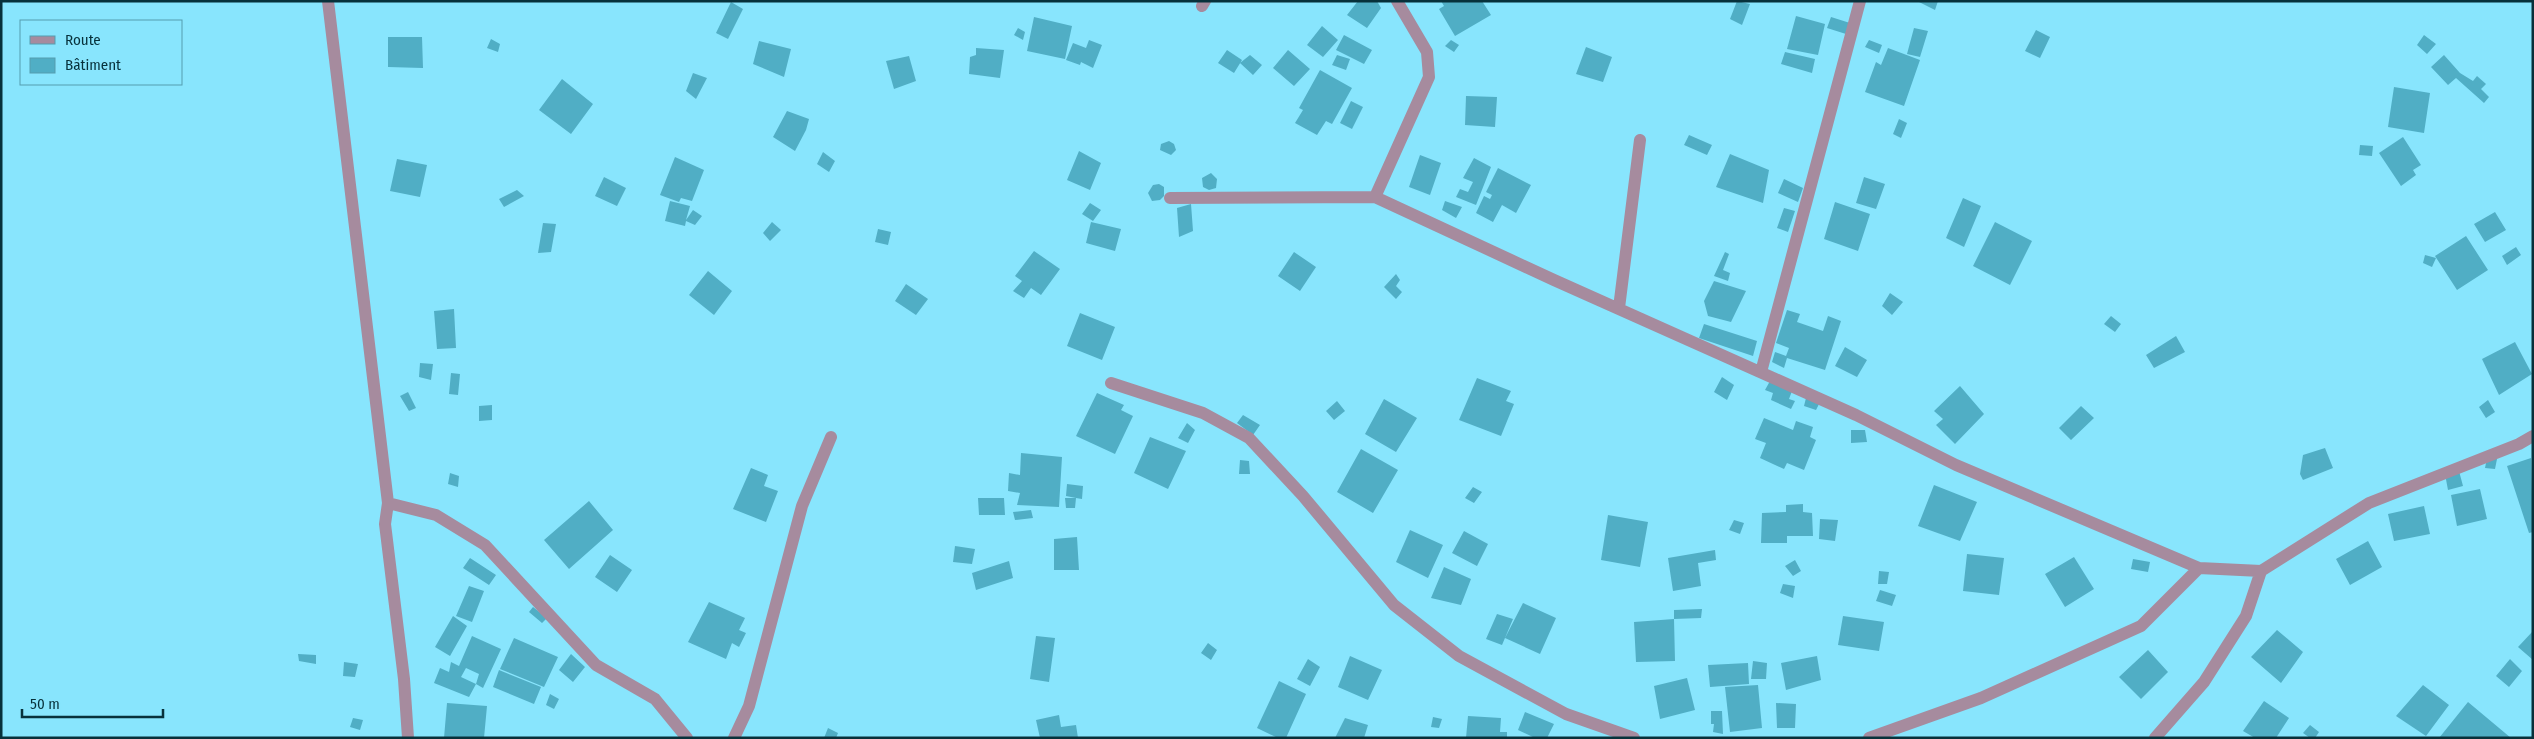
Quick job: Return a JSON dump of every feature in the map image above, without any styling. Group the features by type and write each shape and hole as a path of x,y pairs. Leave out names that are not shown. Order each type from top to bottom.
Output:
{"street":[{"path":"328,1 388,503 384,524 404,679 408,738"},
{"path":"1375,197 1429,77 1427,52 1397,1"},
{"path":"1761,372 1860,1"},
{"path":"1619,308 1640,140"},
{"path":"1170,198 1375,197 1856,415 1956,465 2199,568 2261,571 2370,503 2519,444 2533,436"},
{"path":"1110,383 1202,413 1249,438 1303,496 1394,605 1459,656 1566,714 1634,738"},
{"path":"734,738 749,706 802,506 831,437"},
{"path":"388,503 436,514 485,545 596,665 655,699 688,738"},
{"path":"1869,738 1981,698 2141,626 2199,568"},
{"path":"2155,738 2204,682 2241,624 2246,616 2261,571"}],"building":[{"path":"1358,1 1377,1 1381,8 1367,28 1347,15"},
{"path":"1441,1 1482,1 1491,15 1455,36 1439,9 1444,6"},
{"path":"1737,1 1750,4 1742,25 1730,19"},
{"path":"1917,1 1938,1 1935,10"},
{"path":"731,2 743,9 728,39 716,33"},
{"path":"1796,16 1825,24 1818,55 1787,49"},
{"path":"1034,17 1072,26 1065,59 1027,51"},
{"path":"1831,17 1850,23 1846,34 1827,28"},
{"path":"1322,26 1338,40 1323,57 1307,45"},
{"path":"1018,28 1025,32 1023,40 1014,35"},
{"path":"1914,28 1928,31 1920,57 1907,54"},
{"path":"2036,30 2050,37 2040,58 2025,51"},
{"path":"1344,35 1372,50 1364,64 1336,50"},
{"path":"2424,35 2436,44 2427,54 2417,45"},
{"path":"388,37 422,37 423,68 388,67"},
{"path":"491,39 500,44 498,52 487,48"},
{"path":"1089,40 1102,45 1093,68 1081,62 1080,65 1066,60 1073,43 1086,48"},
{"path":"1451,40 1459,45 1454,52 1445,46"},
{"path":"1869,40 1882,45 1879,53 1865,47"},
{"path":"759,41 791,49 784,77 753,64"},
{"path":"1586,47 1612,57 1603,82 1576,74"},
{"path":"976,48 1004,50 1000,78 969,74 970,57 976,55"},
{"path":"1888,48 1920,60 1904,106 1865,92 1876,62 1881,65"},
{"path":"1227,50 1242,60 1234,73 1218,63"},
{"path":"1288,50 1310,69 1294,86 1273,68"},
{"path":"1785,52 1815,59 1812,73 1781,64"},
{"path":"1250,55 1262,65 1253,75 1240,63"},
{"path":"1337,55 1350,59 1346,70 1332,65"},
{"path":"2444,55 2460,73 2473,81 2477,76 2486,84 2481,89 2489,97 2484,103 2456,78 2448,85 2431,67"},
{"path":"909,56 916,81 894,89 886,61"},
{"path":"1320,70 1352,88 1332,124 1326,121 1317,135 1295,123 1303,110 1299,108"},
{"path":"693,73 707,78 696,99 686,91"},
{"path":"562,79 593,104 571,134 539,110"},
{"path":"2394,87 2430,93 2424,133 2388,127"},
{"path":"1466,96 1497,97 1495,127 1465,125"},
{"path":"1351,101 1363,107 1352,129 1340,123"},
{"path":"787,111 809,119 806,130 795,151 773,137"},
{"path":"1899,119 1907,123 1901,138 1893,134"},
{"path":"1689,135 1712,145 1707,155 1684,145"},
{"path":"2403,137 2421,165 2413,170 2416,175 2401,186 2379,153"},
{"path":"1169,141 1174,144 1176,150 1171,155 1160,150 1161,144"},
{"path":"2360,145 2373,146 2372,156 2359,155"},
{"path":"1079,151 1101,163 1090,190 1067,180"},
{"path":"823,152 835,161 829,172 817,164"},
{"path":"1730,154 1769,170 1763,203 1716,187"},
{"path":"1420,155 1441,163 1430,195 1409,187"},
{"path":"675,157 704,170 692,201 681,198 679,202 660,195"},
{"path":"1474,158 1491,167 1476,205 1456,197 1460,189 1468,192 1473,182 1463,178"},
{"path":"397,159 427,165 420,197 390,191"},
{"path":"1498,168 1531,185 1516,213 1502,205 1493,222 1476,213 1484,196 1490,199 1492,195 1486,192"},
{"path":"1211,173 1217,179 1216,188 1209,190 1203,187 1202,178"},
{"path":"604,177 626,188 617,206 595,196"},
{"path":"1864,177 1885,184 1876,209 1856,203"},
{"path":"1784,179 1803,188 1798,202 1778,193"},
{"path":"1159,184 1164,187 1164,196 1160,200 1152,201 1148,193 1153,185"},
{"path":"517,190 524,196 504,207 499,199"},
{"path":"1963,198 1981,206 1964,247 1946,238"},
{"path":"670,201 690,206 686,220 693,210 702,216 695,225 686,221 685,226 665,221"},
{"path":"1445,201 1462,207 1456,218 1442,210"},
{"path":"1835,202 1870,214 1858,251 1824,239"},
{"path":"1090,203 1101,210 1093,221 1082,214"},
{"path":"1191,204 1193,231 1179,237 1177,208"},
{"path":"1784,208 1795,211 1788,232 1777,228"},
{"path":"2495,212 2506,230 2485,242 2474,224"},
{"path":"772,222 781,230 770,241 763,233"},
{"path":"1091,222 1121,229 1115,251 1086,243"},
{"path":"1995,222 2032,241 2010,285 1973,266"},
{"path":"543,223 556,224 551,252 538,253"},
{"path":"878,229 891,232 888,245 875,242"},
{"path":"2466,236 2488,270 2457,290 2435,256"},
{"path":"2516,247 2521,255 2507,265 2502,256"},
{"path":"1034,251 1060,269 1041,295 1031,288 1024,298 1013,291 1022,281 1015,276"},
{"path":"1294,252 1316,267 1300,291 1278,276"},
{"path":"1725,252 1729,254 1723,270 1730,273 1728,281 1714,276"},
{"path":"2425,255 2436,258 2432,267 2423,263"},
{"path":"708,271 732,291 714,315 689,295"},
{"path":"1396,274 1400,280 1396,286 1402,292 1396,299 1384,287"},
{"path":"1714,281 1746,291 1731,322 1708,316 1704,301"},
{"path":"906,284 928,299 916,315 895,301"},
{"path":"1890,293 1903,302 1892,315 1882,306"},
{"path":"454,309 456,348 437,349 434,311"},
{"path":"1787,310 1800,314 1797,322 1823,331 1828,316 1841,321 1825,370 1787,358 1784,368 1772,362 1775,352 1786,356 1789,348 1776,343"},
{"path":"1080,313 1115,327 1102,360 1067,346"},
{"path":"2111,316 2121,324 2115,332 2104,324"},
{"path":"1704,324 1757,341 1753,356 1699,338"},
{"path":"2176,336 2185,352 2154,368 2146,355"},
{"path":"2515,342 2532,374 2499,395 2482,359"},
{"path":"1845,347 1867,360 1857,377 1835,366"},
{"path":"420,363 433,364 431,380 419,377"},
{"path":"451,373 460,374 458,395 449,394"},
{"path":"1722,377 1734,385 1727,400 1714,392"},
{"path":"1477,378 1511,391 1506,401 1514,404 1501,436 1459,420"},
{"path":"1770,381 1792,391 1789,399 1795,401 1791,409 1771,400 1773,393 1765,390"},
{"path":"1960,386 1984,414 1955,444 1936,425 1943,419 1934,411"},
{"path":"408,392 416,408 409,411 400,396"},
{"path":"1097,393 1124,405 1121,410 1133,416 1115,454 1076,436"},
{"path":"1806,398 1819,404 1816,410 1804,406"},
{"path":"1384,399 1417,418 1396,452 1365,434"},
{"path":"2488,400 2495,412 2486,418 2479,407"},
{"path":"1337,401 1345,411 1334,420 1326,411"},
{"path":"492,405 492,420 479,421 479,406"},
{"path":"2081,406 2094,418 2071,440 2059,428"},
{"path":"1243,415 1260,425 1253,435 1237,423"},
{"path":"1764,418 1793,430 1796,421 1813,427 1810,437 1816,440 1804,470 1787,463 1784,469 1760,458 1766,443 1755,439"},
{"path":"1187,423 1195,430 1188,443 1178,438"},
{"path":"1851,430 1865,430 1867,442 1851,443"},
{"path":"1150,437 1186,451 1168,489 1134,473"},
{"path":"2325,448 2333,468 2303,480 2300,474 2303,455"},
{"path":"1361,449 1398,470 1373,513 1337,492"},
{"path":"1021,453 1062,457 1059,507 1017,505 1020,493 1008,491 1009,473 1020,475"},
{"path":"2487,458 2497,459 2495,469 2485,468"},
{"path":"2531,458 2533,532 2529,533 2507,466"},
{"path":"1240,460 1249,461 1250,474 1239,474"},
{"path":"751,468 768,475 764,486 778,491 766,522 733,509"},
{"path":"2459,471 2463,486 2448,490 2445,474"},
{"path":"450,473 459,476 458,487 448,484"},
{"path":"1067,484 1083,486 1082,499 1066,496"},
{"path":"1934,485 1977,502 1960,541 1918,526"},
{"path":"1473,487 1482,492 1474,503 1465,498"},
{"path":"2480,489 2487,519 2457,526 2451,495"},
{"path":"978,498 1004,498 1005,515 979,515"},
{"path":"1065,498 1076,498 1075,508 1066,508"},
{"path":"589,501 613,530 569,569 544,540"},
{"path":"1803,504 1803,512 1812,513 1813,536 1787,536 1787,543 1761,543 1762,513 1786,512 1786,505"},
{"path":"2424,506 2430,534 2394,541 2388,514"},
{"path":"1031,510 1033,518 1015,520 1013,512"},
{"path":"1608,515 1648,522 1640,567 1601,560"},
{"path":"1820,519 1838,520 1835,541 1819,539"},
{"path":"1734,520 1744,523 1740,534 1729,530"},
{"path":"1410,530 1443,545 1428,578 1396,562"},
{"path":"1464,531 1488,544 1477,566 1452,553"},
{"path":"1077,537 1079,570 1054,570 1054,539"},
{"path":"2368,541 2382,567 2350,585 2336,559"},
{"path":"955,546 975,549 972,564 953,562"},
{"path":"1715,550 1716,560 1698,563 1701,586 1673,591 1668,558"},
{"path":"1967,554 2004,558 1999,595 1963,591"},
{"path":"610,555 632,570 617,592 595,577"},
{"path":"2074,557 2094,589 2065,607 2045,574"},
{"path":"470,558 496,575 489,585 463,568"},
{"path":"2133,559 2150,562 2148,572 2131,569"},
{"path":"1795,560 1801,571 1793,576 1785,566"},
{"path":"1009,561 1013,578 976,590 972,573"},
{"path":"1444,567 1471,579 1461,605 1431,598"},
{"path":"1879,571 1889,572 1887,584 1878,584"},
{"path":"1783,584 1795,586 1793,598 1780,593"},
{"path":"469,586 484,591 472,622 456,616"},
{"path":"1880,590 1896,595 1892,606 1876,601"},
{"path":"709,602 745,618 739,630 746,633 739,647 732,643 726,659 688,642"},
{"path":"1523,603 1556,618 1540,654 1505,638"},
{"path":"533,607 547,618 542,623 529,612"},
{"path":"1702,609 1701,618 1674,619 1674,610"},
{"path":"1497,614 1513,619 1502,645 1486,639"},
{"path":"453,616 467,626 450,656 435,647"},
{"path":"1843,616 1884,622 1879,651 1838,645"},
{"path":"1674,619 1675,661 1636,662 1634,622"},
{"path":"2277,630 2303,652 2281,683 2251,657"},
{"path":"2533,631 2533,660 2518,647"},
{"path":"472,636 501,649 483,688 476,684 469,697 434,683 440,668 449,672 451,662 459,666","holes":["466,668 479,674 476,684 461,677"]},
{"path":"1036,636 1055,638 1049,682 1030,679"},
{"path":"514,638 558,657 544,687 500,669"},
{"path":"1208,643 1217,650 1211,660 1201,653"},
{"path":"2148,650 2168,672 2141,699 2119,677"},
{"path":"298,654 316,655 316,664 299,661"},
{"path":"571,654 585,667 573,682 559,670"},
{"path":"1350,656 1382,670 1368,700 1338,687"},
{"path":"1817,656 1821,680 1786,690 1781,663"},
{"path":"1308,659 1320,667 1310,686 1297,679"},
{"path":"2510,659 2522,671 2509,687 2496,676"},
{"path":"1753,661 1767,663 1766,679 1751,679"},
{"path":"344,662 358,664 355,677 343,676"},
{"path":"1748,663 1749,684 1710,687 1708,665"},
{"path":"499,670 541,687 534,704 493,687"},
{"path":"1687,678 1695,710 1660,719 1654,686"},
{"path":"1279,681 1306,694 1286,738 1278,738 1257,728"},
{"path":"1758,685 1762,728 1730,732 1725,687"},
{"path":"2423,685 2449,705 2426,736 2396,716"},
{"path":"550,694 559,699 554,709 546,705"},
{"path":"2264,701 2289,718 2276,738 2255,738 2243,731"},
{"path":"2468,702 2511,738 2439,738"},
{"path":"447,703 487,706 484,738 444,738"},
{"path":"1776,703 1796,704 1795,728 1777,728"},
{"path":"1711,711 1722,711 1723,734 1713,732 1714,724 1711,724"},
{"path":"1525,712 1554,724 1547,738 1535,738 1518,730"},
{"path":"1059,715 1061,727 1076,725 1078,738 1040,738 1036,720"},
{"path":"1468,716 1501,718 1500,732 1507,732 1507,738 1466,738"},
{"path":"1433,717 1442,719 1439,728 1431,727"},
{"path":"353,718 363,720 360,730 350,727"},
{"path":"1345,718 1368,725 1364,738 1335,738"},
{"path":"2310,725 2319,732 2315,738 2310,738 2303,733"},
{"path":"828,728 838,733 836,738 824,738"}]}
